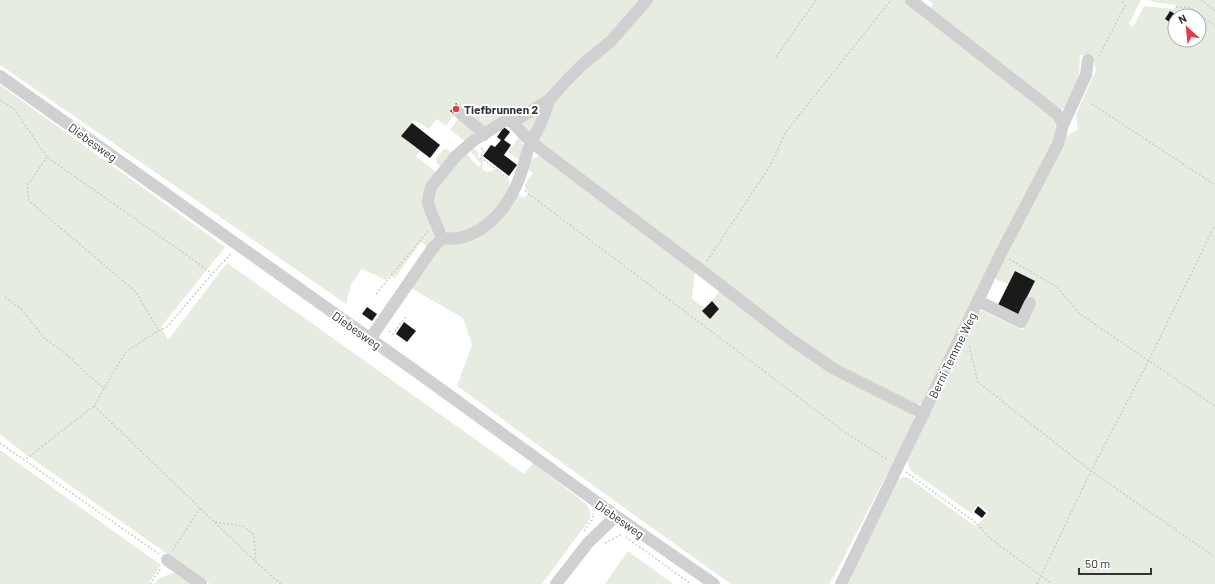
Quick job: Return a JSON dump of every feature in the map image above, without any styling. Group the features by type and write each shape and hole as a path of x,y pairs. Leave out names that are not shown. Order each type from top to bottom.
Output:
{"street":[{"path":"442,238 428,203 431,187 456,156 478,138 503,122 521,117 549,100 583,64 610,42 647,0"},
{"path":"911,0 1057,114 1063,125"},
{"name":"Berni Temme Weg","path":"841,584 978,301 993,282 1001,253 1058,144 1063,125 1086,75 1088,62"},
{"name":"Diebesweg","path":"0,76 616,516 714,584"},
{"path":"442,238 458,238 480,230 499,212 517,185 531,142 541,123 549,100"},
{"path":"460,113 480,130 478,138"},
{"path":"510,120 531,142 834,370 924,414"},
{"path":"370,339 442,238"},
{"path":"978,301 1021,322 1030,303"},
{"path":"556,584 588,543 616,516"},
{"path":"167,560 201,584"}],"path":[{"path":"776,57 816,0"},
{"path":"701,270 770,166 785,134 891,0"},
{"path":"1088,62 1099,56 1125,6 1121,0"},
{"path":"1201,0 1215,11"},
{"path":"1176,8 1190,8"},
{"path":"0,100 14,110 47,157 212,274"},
{"path":"1092,104 1215,185"},
{"path":"478,138 484,151 480,156 517,185 840,428 975,522 991,539 1052,584"},
{"path":"47,157 27,186 29,200 136,292 159,331"},
{"path":"376,294 435,222"},
{"path":"1037,584 1091,471 1149,360 1215,225"},
{"path":"26,459 94,406 125,354 146,338 168,326 238,246"},
{"path":"1001,253 1057,287 1080,314 1215,406"},
{"path":"5,297 22,310 45,340 66,354 82,370 105,389"},
{"path":"385,329 394,334 406,316"},
{"path":"964,329 978,382 1091,471 1215,557"},
{"path":"94,406 256,562 281,584"},
{"path":"0,443 26,459 167,560"},
{"path":"150,584 200,508"},
{"path":"582,533 592,520 593,510"},
{"path":"215,522 243,526 254,535 256,562"}],"shaded area":[{"path":"0,0 643,0 611,37 541,101 520,114 483,127 475,120 474,116 461,110 463,107 456,102 450,110 456,116 452,117 446,126 437,119 429,129 414,120 402,136 420,151 416,156 438,174 428,187 435,235 428,247 421,242 395,278 389,275 386,280 362,269 351,284 346,304 0,65"},
{"path":"653,0 904,0 1042,106 1050,114 1056,128 1055,140 923,403 913,405 839,368 539,144 538,137 554,101"},
{"path":"928,0 1141,0 1129,24 1133,27 1144,6 1167,8 1167,48 1207,48 1207,8 1174,8 1176,5 1153,2 1150,0 1215,0 1215,584 845,584 896,480 907,477 976,527 989,512 978,504 971,513 910,470 907,460 978,311 983,311 1023,330 1036,303 1027,298 1035,281 1015,271 1008,284 997,280 995,276 1064,137 1078,130 1076,115 1096,70 1093,55 1080,55 1079,78 1065,108 1059,110 929,10 933,4"},
{"path":"0,85 225,247 161,327 168,340 227,263 524,474 533,463 586,504 590,511 590,519 542,584 210,584 24,453 0,434"},
{"path":"543,107 531,134 519,123"},
{"path":"458,119 473,130 474,138 465,141 450,130"},
{"path":"519,137 523,145 522,162 508,152"},
{"path":"473,148 479,153 477,156 483,160 483,170 489,172 495,169 509,180 510,190 504,201 481,225 454,236 442,230 432,201 435,197 432,193 452,164 467,154 478,167 481,164 471,152"},
{"path":"448,149 451,152 452,157 445,165 440,166 436,159 443,150"},
{"path":"538,156 544,157 695,272 692,299 705,308 702,311 710,319 719,309 712,301 720,290 836,377 907,409 914,416 914,423 829,584 731,584 457,386 472,345 463,318 411,288 439,244 459,241 516,193 524,198 529,192 525,189 525,184 533,173 527,169 531,161"},
{"path":"0,450 161,565 148,584 0,584"},
{"path":"628,551 673,584 605,584"},
{"path":"176,572 192,584 155,584 158,579"}],"building":[{"name":"Tiefbrunnen 2","path":"456,103 462,108 456,115 450,111"},
{"path":"412,123 440,145 430,158 401,136"},
{"path":"504,127 510,132 504,140 511,145 504,155 517,165 509,176 483,156 491,145 495,147 501,140 497,137"},
{"path":"1015,271 1035,281 1018,315 998,305"},
{"path":"712,301 719,309 710,319 702,311"},
{"path":"367,307 377,314 372,321 362,314"},
{"path":"404,322 416,331 407,342 396,334"},
{"path":"978,506 986,513 982,518 974,512"}],"place":[{"name":"Tiefbrunnen 2","path":"456,109"}]}
